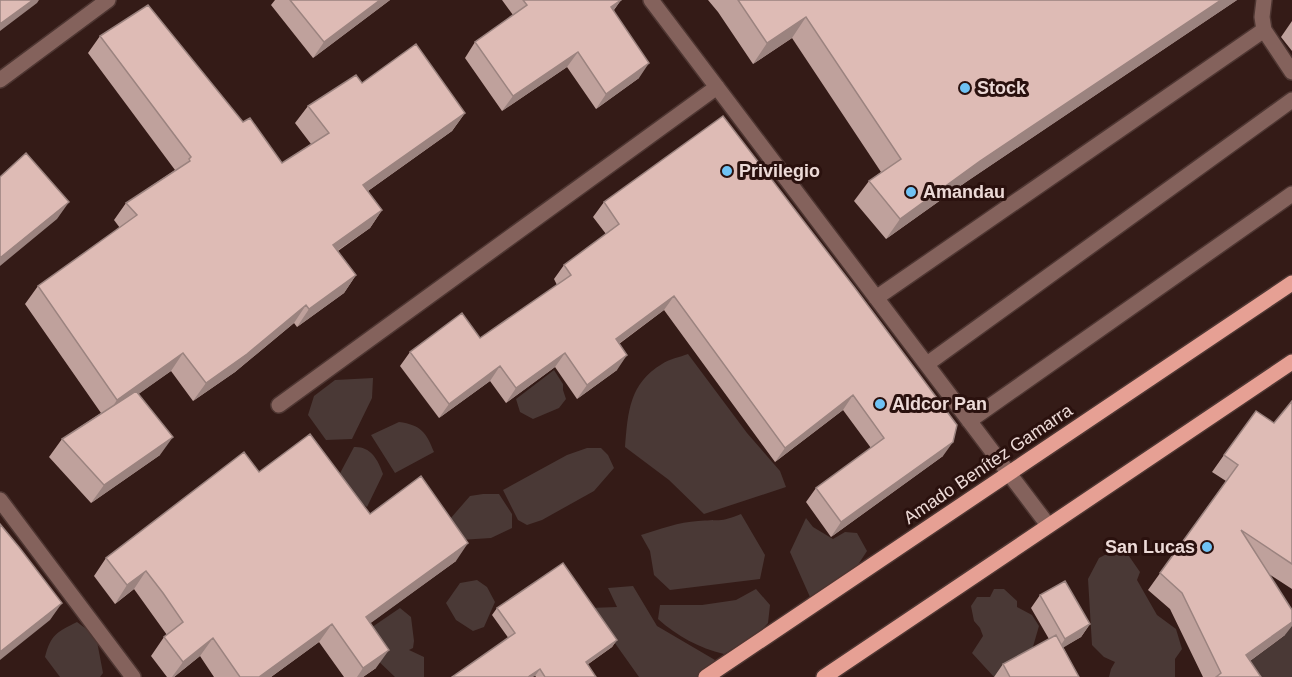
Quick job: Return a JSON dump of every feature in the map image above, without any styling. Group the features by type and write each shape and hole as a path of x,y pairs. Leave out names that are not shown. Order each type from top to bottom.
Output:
{"main road":[{"name":"Amado Benítez Gamarra","path":"706,677 1292,284"},
{"path":"824,677 1292,362"}],"street":[{"path":"0,80 108,0"},
{"path":"651,0 1048,525"},
{"path":"1264,0 1262,17 1264,30 1292,72"},
{"path":"876,298 1264,30"},
{"path":"279,405 717,87"},
{"path":"927,364 1292,100"},
{"path":"969,421 1292,194"},
{"path":"0,500 133,677"}],"shaded area":[{"path":"688,354 747,433 780,471 786,487 704,514 669,480 625,447 629,411 643,380 665,362"},
{"path":"554,370 563,384 566,399 559,408 533,419 520,412 516,399"},
{"path":"373,378 372,398 352,439 326,440 308,415 314,396 335,380"},
{"path":"399,422 413,425 422,431 434,452 395,473 371,435"},
{"path":"354,447 360,447 373,454 383,474 367,507 352,495 338,477"},
{"path":"587,448 601,448 608,455 614,468 594,491 542,520 527,525 518,520 503,490 567,455"},
{"path":"499,494 512,514 512,528 491,538 460,540 450,519 470,496"},
{"path":"741,514 765,555 760,579 670,590 654,575 650,551 641,535 684,523 723,520"},
{"path":"806,518 813,527 833,539 845,532 857,533 867,551 852,574 810,597 790,552"},
{"path":"1122,546 1140,572 1137,580 1157,615 1176,629 1182,649 1175,659 1175,677 1109,677 1115,662 1104,657 1092,645 1088,579 1099,558"},
{"path":"477,580 487,587 495,602 484,627 473,631 456,620 446,603 460,583"},
{"path":"633,586 657,626 715,660 709,672 698,677 639,677 590,608 617,607 608,588"},
{"path":"756,589 770,605 768,623 757,635 724,654 689,641 658,619 660,605 702,605 736,600"},
{"path":"994,589 1004,589 1017,601 1017,607 1032,615 1039,626 1030,657 994,677 972,653 983,636 974,621 971,606 977,597 990,597"},
{"path":"400,608 411,617 414,641 413,648 409,650 424,657 424,677 395,677 373,656 359,636"},
{"path":"1292,611 1292,677 1238,677 1235,672 1285,635"},
{"path":"77,622 96,636 103,673 100,677 60,677 45,657 52,638 64,628"}],"building":[{"path":"0,0 33,0 0,24"},
{"path":"290,0 380,0 324,42"},
{"path":"523,0 621,0 611,7 649,63 606,94 578,52 513,96 475,42 527,5"},
{"name":"Stock","path":"738,0 1221,0 980,161 900,219 869,181 901,159 806,17 767,43"},
{"path":"148,5 243,122 250,118 282,163 329,133 308,106 356,75 362,83 416,44 465,113 363,185 382,210 333,245 356,275 309,309 306,305 247,354 206,383 183,353 117,400 38,286 137,215 126,203 190,161 191,157 100,36"},
{"path":"723,116 957,425 953,442 841,522 816,488 884,438 853,395 785,448 674,296 616,339 627,355 587,385 565,353 516,388 500,366 449,404 410,352 462,313 480,338 571,275 564,265 619,224 604,202"},
{"path":"26,153 69,202 0,258 0,177"},
{"path":"136,391 173,437 104,485 62,439"},
{"name":"San Lucas","path":"1292,401 1292,564 1241,530 1292,610 1292,622 1246,655 1261,677 1216,677 1221,673 1182,593 1160,573 1238,465 1224,455 1256,411 1274,423"},
{"path":"310,434 370,514 421,476 468,543 366,617 389,650 363,668 332,624 259,677 240,677 213,638 183,662 164,637 183,622 163,593 146,571 127,585 106,558 244,452 259,472"},
{"path":"0,524 62,603 0,652"},
{"path":"563,563 617,640 586,662 596,677 545,677 540,669 528,677 452,677 515,633 497,608"},
{"path":"1065,581 1090,624 1065,639 1040,595"},
{"path":"1056,635 1079,677 1010,677 1003,664"}],"place":[{"name":"Stock","path":"965,88"},
{"name":"Privilegio","path":"727,171"},
{"name":"Amandau","path":"911,192"},
{"name":"Aldcor Pan","path":"880,404"},
{"name":"San Lucas","path":"1207,547"}]}
